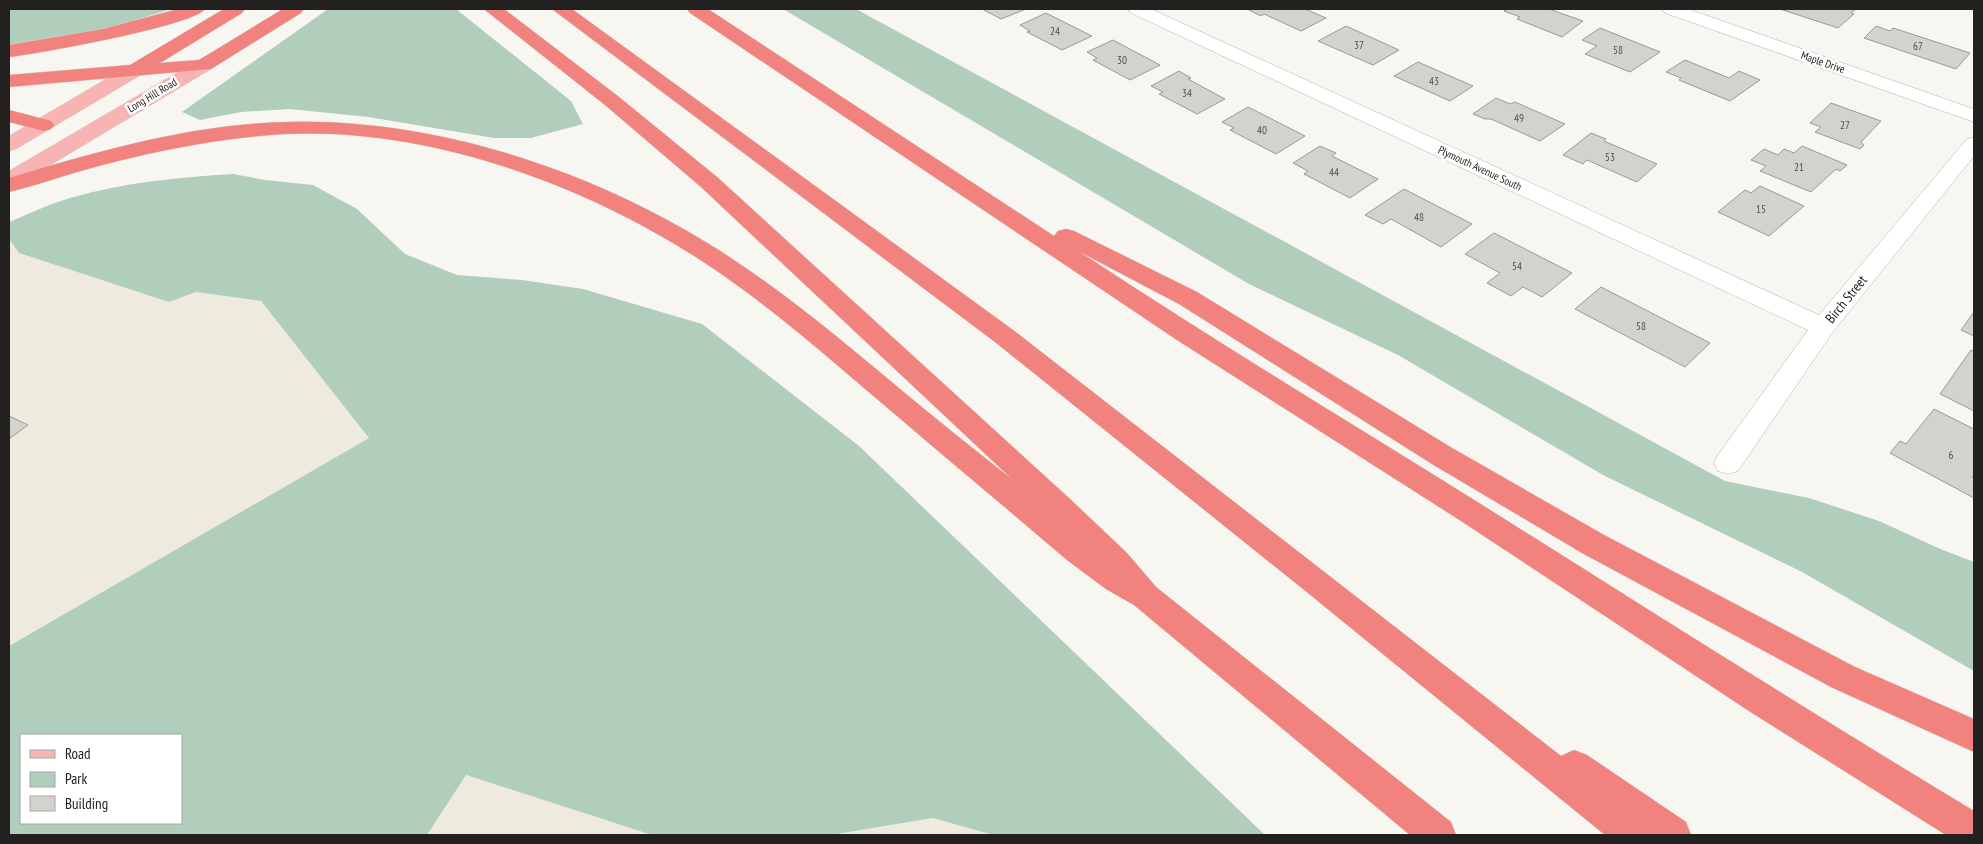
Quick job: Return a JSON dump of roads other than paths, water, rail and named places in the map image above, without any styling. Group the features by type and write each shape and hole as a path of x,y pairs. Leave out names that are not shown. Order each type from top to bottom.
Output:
{"highway":[{"path":"9,51 104,35 196,9"},
{"path":"132,72 236,9"},
{"name":"Long Hill Road","path":"204,65 295,9"},
{"path":"492,9 642,126 716,188 1067,514 1116,562 1145,596"},
{"path":"561,9 836,209 1002,335 1380,632 1633,835"},
{"path":"696,9 1186,334 1468,511 1761,700 1974,832"},
{"path":"9,82 204,65"},
{"path":"9,116 44,124"},
{"path":"9,184 75,164 130,151 210,136 289,128 374,132 411,138 492,157 580,188 672,232 707,253 752,285 830,346 1071,545 1118,581 1145,596 1438,835"},
{"path":"951,177 1188,298 1442,456 1593,544 1843,677 1974,736"},
{"path":"1380,632 1673,835"}],"main road":[{"name":"Long Hill Road","path":"9,180 204,65"},
{"path":"9,145 132,72"}],"street":[{"name":"Plymouth Avenue South","path":"1137,9 1823,327"},
{"name":"Maple Drive","path":"1671,9 1974,116"},
{"name":"Birch Street","path":"1728,463 1823,327 1974,144"}]}
